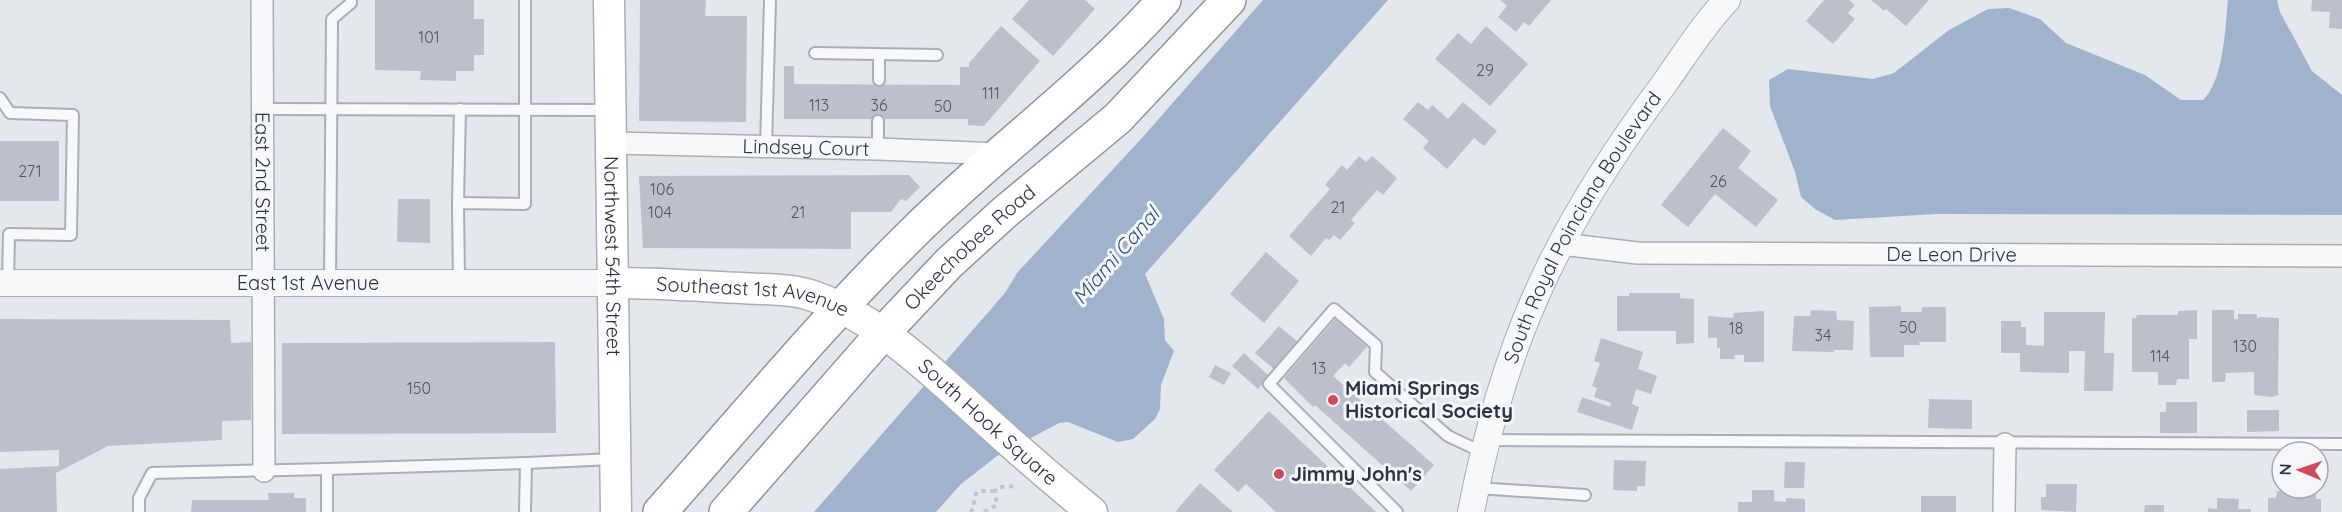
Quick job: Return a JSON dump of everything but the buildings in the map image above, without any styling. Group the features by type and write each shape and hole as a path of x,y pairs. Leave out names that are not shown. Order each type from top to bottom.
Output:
{"highway":[{"name":"Okeechobee Road","path":"726,512 883,333 949,263 997,219 1118,118 1229,0"},
{"path":"660,512 840,308 916,230 1093,73 1151,5"}],"main road":[{"name":"Northwest 54th Street","path":"609,0 616,512"},
{"name":"Southeast 1st Avenue","path":"614,283 789,291 812,296 840,308 883,333"},
{"name":"South Hook Square","path":"883,333 930,369 1033,480 1092,512"}],"street":[{"name":"East 2nd Street","path":"262,0 264,471"},
{"name":"South Royal Poinciana Boulevard","path":"1473,500 1511,362 1535,298 1562,244 1599,177 1628,132 1727,0"},
{"name":"Lindsey Court","path":"612,143 1000,154"},
{"name":"De Leon Drive","path":"1562,244 1637,253 2342,256"},
{"name":"East 1st Avenue","path":"4,283 614,283"},
{"path":"2004,512 2005,444"}],"lane":[{"path":"330,283 332,20 351,3 351,0"},
{"path":"458,203 525,204 527,110 525,0"},
{"path":"766,147 771,0"},
{"path":"815,53 937,55"},
{"path":"879,54 879,80"},
{"path":"0,98 10,113 73,115 71,234 9,234 4,283"},
{"path":"263,109 611,110"},
{"path":"459,283 460,109"},
{"path":"878,121 878,149"},
{"path":"1397,512 1269,384 1334,309 1376,345 1375,372 1448,436 1486,447 2342,444"},
{"path":"139,512 139,498 152,473 616,459"},
{"path":"525,512 526,463"},
{"path":"327,469 327,512"},
{"path":"1473,500 1585,495"}],"path":[{"path":"970,512 974,508 974,497 978,491 995,491 998,487 1033,480"},
{"path":"984,512 997,505 995,491"}],"water":[{"name":"Miami Canal","path":"1263,0 1388,0 1145,274 1164,319 1165,340 1174,351 1161,385 1160,409 1155,419 1133,439 1118,442 1068,422 1059,423 997,456 961,484 936,512 814,512 1005,293 1017,273 1141,139"},
{"path":"2228,0 2277,0 2280,12 2312,71 2342,95 2342,215 1936,214 1835,220 1815,209 1801,197 1795,172 1770,106 1769,80 1788,69 1873,79 1894,73 1949,30 1988,9 2009,8 2040,19 2066,43 2145,75 2181,100 2203,100 2210,91 2219,67"}],"place":[{"name":"Miami Springs Historical Society","path":"1333,400"},
{"name":"Jimmy John's","path":"1279,474"}]}
